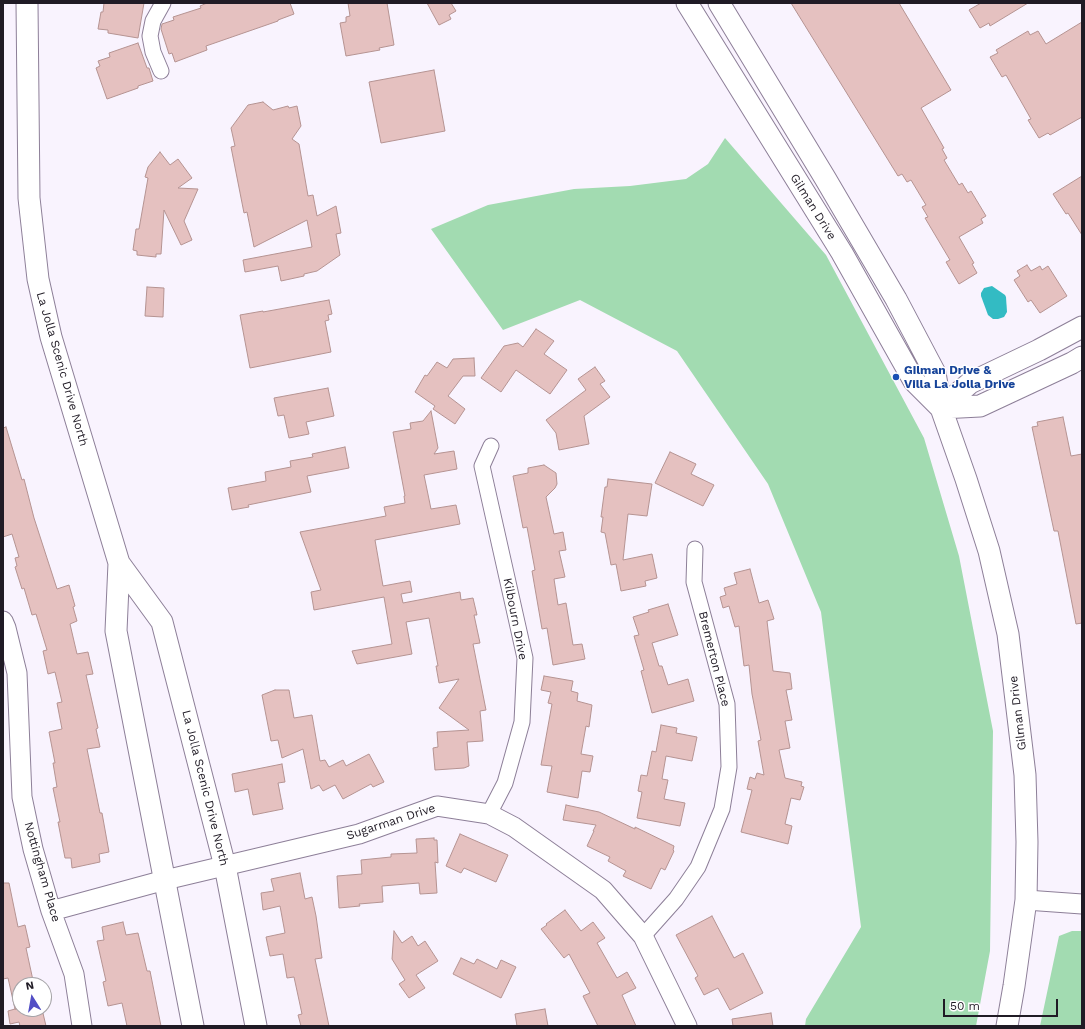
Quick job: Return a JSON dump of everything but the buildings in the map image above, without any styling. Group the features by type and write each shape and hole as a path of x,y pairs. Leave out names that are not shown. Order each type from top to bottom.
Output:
{"main road":[{"name":"La Jolla Scenic Drive North","path":"27,3 29,198 38,280 51,338 119,563 162,622 226,866 256,1026"},
{"name":"Gilman Drive","path":"687,3 842,253 914,381 941,408"},
{"name":"Gilman Drive","path":"719,3 896,299 935,373 941,408 989,551 1008,634 1025,774 1027,835 1026,900 1014,986 1006,1026"},
{"path":"941,408 970,383 1040,350 1082,327"},
{"path":"941,408 980,406 1082,357"},
{"name":"La Jolla Scenic Drive North","path":"119,563 116,631 193,1026"}],"street":[{"path":"161,70 153,52 150,36 153,21 163,3"},
{"name":"Kilbourn Drive","path":"490,814 505,783 522,722 525,658 482,466 491,446"},
{"name":"Bremerton Place","path":"642,936 676,899 698,867 722,809 729,767 727,704 694,582 695,549"},
{"name":"Nottingham Place","path":"3,621 17,673 22,797 32,849 51,911 74,974 82,1026"},
{"name":"Sugarman Drive","path":"51,911 165,880 359,834 438,806 490,814 514,827 603,890 642,936 687,1026"},
{"path":"1026,900 1082,904"}],"green space":[{"path":"725,138 826,255 924,438 959,556 993,731 990,951 976,1026 805,1026 806,1019 861,927 821,612 768,484 677,351 580,300 503,330 431,229 488,205 574,189 630,186 686,179 708,164"},
{"path":"1072,931 1082,931 1082,1026 1040,1026 1059,936"}],"water":[{"path":"992,286 1006,297 1007,312 1004,317 998,319 993,319 988,315 981,296 984,288"}],"place":[{"name":"Gilman Drive & Villa La Jolla Drive","path":"896,377"}]}
